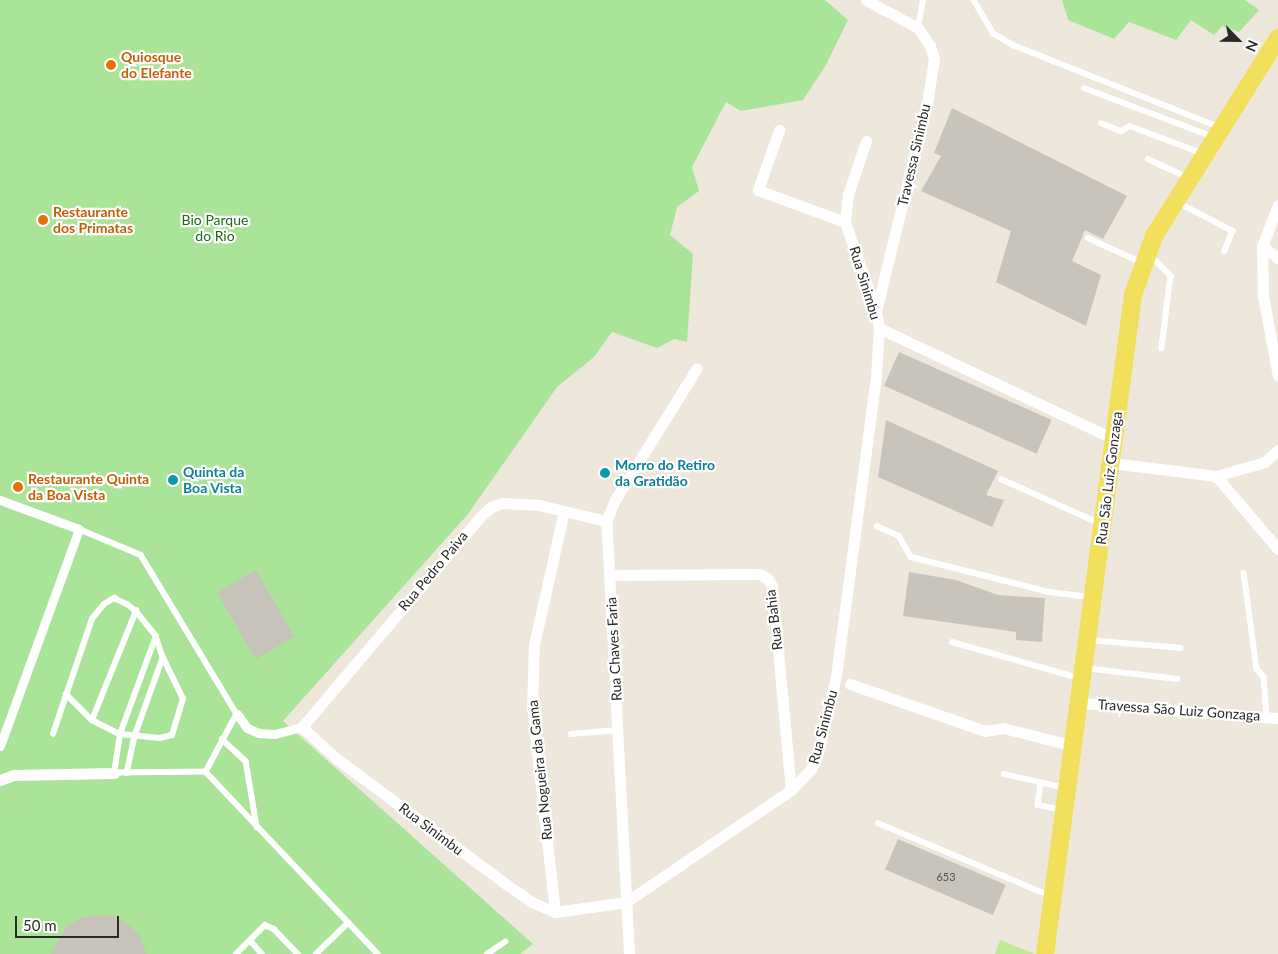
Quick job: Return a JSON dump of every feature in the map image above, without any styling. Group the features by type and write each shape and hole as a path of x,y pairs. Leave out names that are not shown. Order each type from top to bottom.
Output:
{"main road":[{"name":"Rua São Luiz Gonzaga","path":"1045,954 1081,703 1133,295 1154,236 1217,132 1278,38"}],"street":[{"path":"866,0 918,28"},
{"name":"Travessa Sinimbu","path":"876,311 925,107 934,59 930,46 918,28"},
{"path":"779,130 758,190 845,222"},
{"name":"Rua Sinimbu","path":"302,727 337,759 507,885 534,903 555,912 626,902 791,790 812,769 818,753 836,676 843,604 876,375 879,328 876,311 845,222 848,194 866,140"},
{"path":"1278,205 1262,246 1263,296 1278,376"},
{"path":"1262,246 1278,258"},
{"path":"879,328 1114,439"},
{"name":"Rua Chaves Faria","path":"630,954 611,575 606,521 615,500 697,368"},
{"path":"1112,463 1216,476 1265,462 1278,450"},
{"path":"1216,476 1278,549"},
{"path":"0,500 79,530 0,746"},
{"name":"Rua Pedro Paiva","path":"302,727 480,517 503,503 539,504 606,521"},
{"name":"Rua Nogueira da Gama","path":"555,912 532,707 534,646 564,511"},
{"name":"Rua Bahia","path":"611,575 759,574 767,578 772,586 791,790"},
{"path":"850,684 985,730 1003,728 1074,746"},
{"name":"Travessa São Luiz Gonzaga","path":"1081,703 1272,718"},
{"path":"237,714 247,728 259,732 275,734 302,727"},
{"path":"0,780 14,775 114,773"}],"lane":[{"path":"918,28 923,0"},
{"path":"974,0 994,34 1013,45 1217,132"},
{"path":"1084,88 1217,132"},
{"path":"1101,123 1121,131 1130,126 1204,154"},
{"path":"1148,159 1189,178"},
{"path":"1176,200 1232,231 1225,251"},
{"path":"1088,238 1146,258 1171,276 1162,348"},
{"path":"1001,479 1104,525"},
{"path":"877,526 899,536 911,558 1050,592 1094,598"},
{"path":"79,530 141,555 237,714 206,772"},
{"path":"1244,573 1257,669 1264,677 1272,718"},
{"path":"52,734 66,694 92,620 104,604 114,598 136,611 156,636 163,658 183,699 180,717 172,735 135,736 120,734 92,720 66,694"},
{"path":"92,720 136,611"},
{"path":"156,636 120,734 114,773 206,772 378,954"},
{"path":"1089,640 1181,648"},
{"path":"952,642 1085,673 1177,679"},
{"path":"127,773 135,736 163,658"},
{"path":"571,734 618,730"},
{"path":"222,739 246,761 251,774 257,827"},
{"path":"1004,774 1068,789"},
{"path":"1041,783 1038,805 1065,810"},
{"path":"878,823 1053,896"},
{"path":"316,954 348,923"},
{"path":"236,954 265,925 268,925 298,954"},
{"path":"250,940 262,954"},
{"path":"488,954 505,942"}],"green space":[{"name":"Quinta da Boa Vista","path":"0,0 825,0 848,20 826,65 803,100 741,111 726,102 692,167 699,191 677,207 670,235 693,254 687,342 674,339 657,348 612,332 594,357 557,387 468,514 283,721 533,944 520,954 0,954"},
{"path":"1062,0 1245,0 1259,10 1239,32 1222,26 1214,35 1191,20 1176,40 1129,22 1114,39 1068,20"},
{"path":"1000,940 1035,954 995,954"}],"building":[{"path":"952,108 1127,196 1103,239 1085,230 1072,261 1101,275 1086,326 996,282 1011,231 921,191 941,156 934,153"},
{"path":"899,352 1052,420 1037,454 884,386"},
{"path":"886,420 998,471 986,495 1004,500 992,527 878,477"},
{"path":"256,570 294,637 256,659 217,592"},
{"path":"909,572 956,580 998,595 1045,598 1042,642 1016,640 1016,632 903,616"},
{"path":"898,839 1006,885 993,915 885,869"},
{"path":"96,915 113,916 127,923 139,935 147,954 50,954 66,927 80,918"}],"place":[{"name":"Quiosque do Elefante","path":"111,65"},
{"name":"Restaurante dos Primatas","path":"43,220"},
{"name":"Morro do Retiro da Gratidão","path":"605,473"},
{"name":"Quinta da Boa Vista","path":"173,480"},
{"name":"Restaurante Quinta da Boa Vista","path":"18,487"}],"park label":[{"name":"Bio Parque do Rio","path":"215,228"}]}
